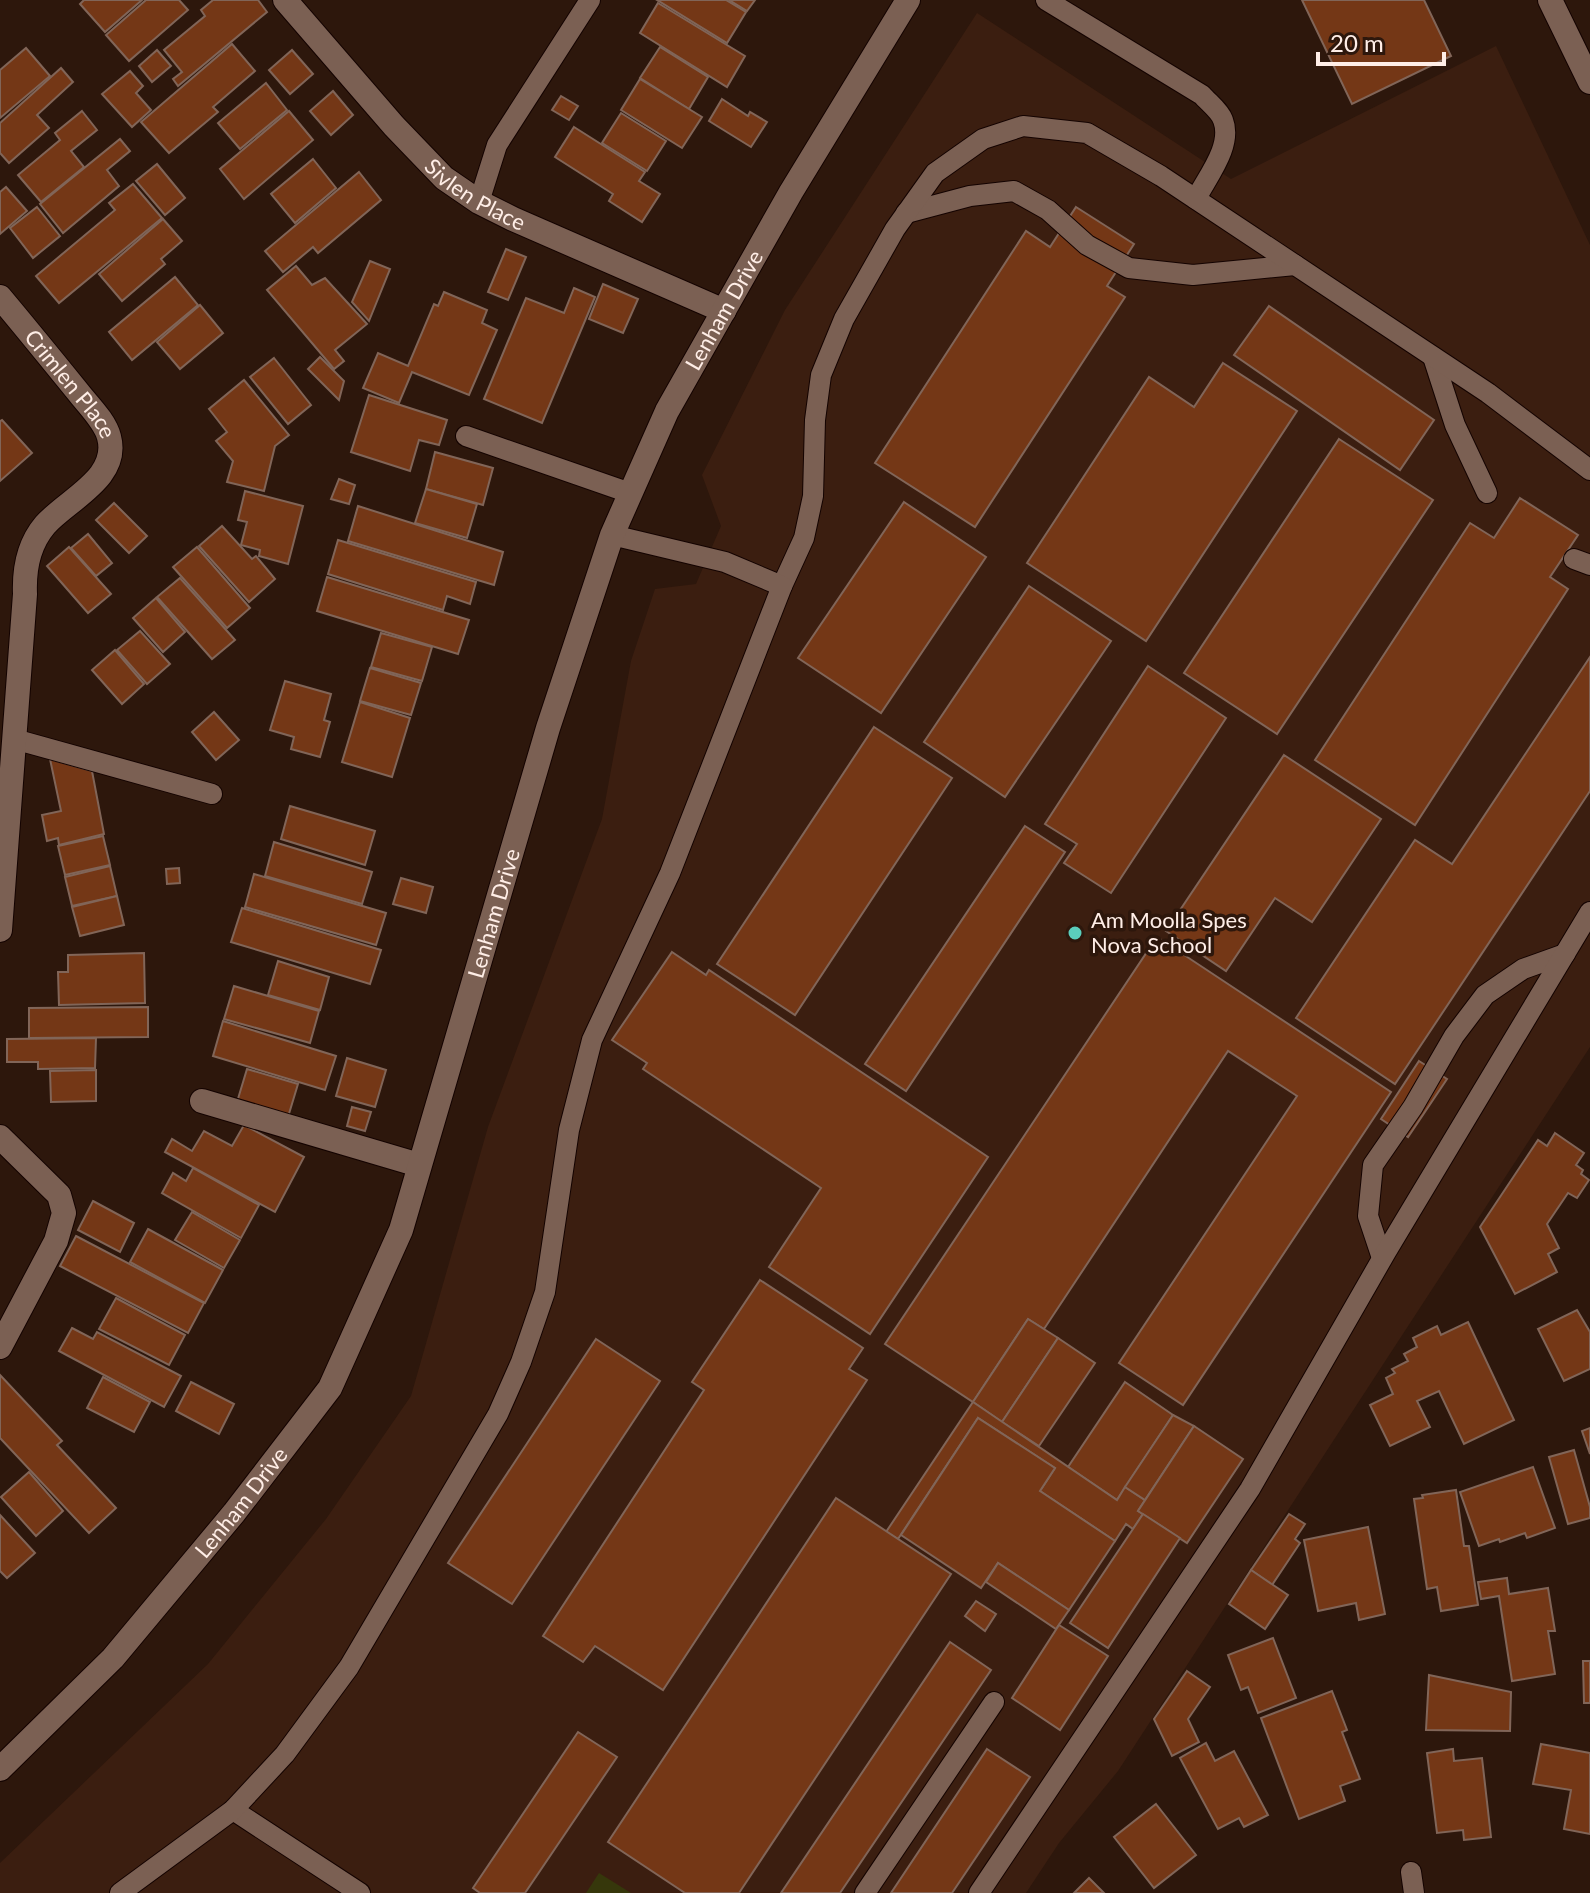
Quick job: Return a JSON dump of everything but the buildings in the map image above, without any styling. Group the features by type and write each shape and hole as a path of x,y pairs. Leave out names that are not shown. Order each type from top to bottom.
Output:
{"street":[{"name":"Sivlen Place","path":"285,0 394,126 444,178 479,202 513,219 724,311"},
{"name":"Lenham Drive","path":"0,1769 113,1658 234,1513 330,1388 401,1230 548,728 612,535 667,411 791,192 908,0"},
{"path":"1550,0 1590,82"},
{"name":"Crimlen Place","path":"0,297 94,412 109,434 112,457 99,477 44,526 24,571 25,594 0,930"},
{"path":"202,1101 419,1165"},
{"path":"0,1137 59,1195 64,1213 56,1241 0,1347"}],"lane":[{"path":"479,202 497,145 590,0"},
{"path":"1046,0 1202,95 1223,118 1226,133 1221,152 1196,199"},
{"path":"120,1893 233,1810 285,1754 349,1667 498,1414 521,1362 545,1292 569,1130 592,1040 670,873 782,586 804,538 813,496 815,420 821,375 844,319 906,213 935,173 983,139 1023,126 1087,133 1196,199 1488,393 1590,470"},
{"path":"906,213 970,196 1014,191 1048,210 1087,245 1129,268 1193,275 1295,265"},
{"path":"1433,357 1455,425 1487,493"},
{"path":"466,436 630,493"},
{"path":"612,535 725,562 782,586"},
{"path":"14,739 212,794"},
{"path":"979,1893 1250,1489 1382,1258 1590,912"},
{"path":"1382,1258 1368,1216 1373,1165 1413,1107 1454,1036 1485,995 1523,969 1565,954"},
{"path":"865,1893 994,1702"},
{"path":"233,1810 360,1893"},
{"path":"1411,1872 1414,1893"}],"shaded area":[{"name":"Am Moolla Spes Nova School","path":"977,13 1231,179 1496,46 1590,245 1590,1047 1118,1771 1059,1843 1026,1893 0,1893 0,1863 208,1664 326,1519 411,1396 488,1127 602,819 631,661 655,589 696,584 721,526 702,475 785,310"},
{"path":"599,1873 631,1893 586,1893"}],"place":[{"name":"Am Moolla Spes Nova School","path":"1075,933"}]}
